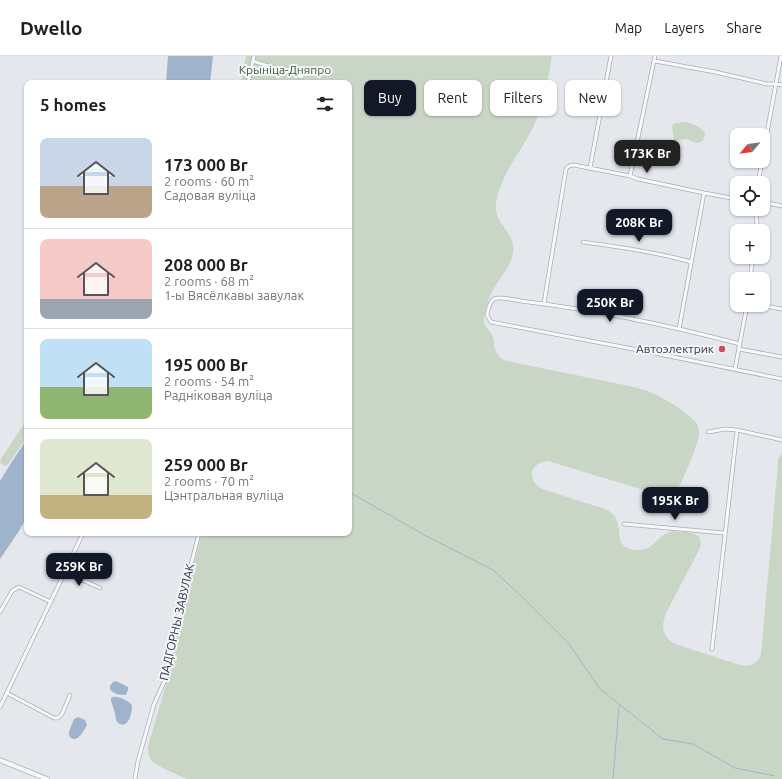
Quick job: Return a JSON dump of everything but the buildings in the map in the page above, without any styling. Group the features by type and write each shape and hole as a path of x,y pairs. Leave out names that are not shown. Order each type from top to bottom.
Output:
{"street":[{"path":"249,80 254,56"},
{"path":"590,168 611,56"},
{"path":"630,176 655,56"},
{"path":"768,128 781,56"},
{"path":"253,61 302,76"},
{"path":"654,61 715,72 767,84 782,85"},
{"path":"544,304 566,170 570,165 630,176 638,179 730,198"},
{"path":"679,329 704,193"},
{"path":"770,203 782,206"},
{"path":"583,242 640,251 691,262"},
{"path":"740,344 626,318 544,304 497,298 494,298 491,301 487,315 491,322 782,379"},
{"path":"770,307 782,309"},
{"path":"736,370 746,312"},
{"path":"739,349 782,357"},
{"path":"708,432 725,429 737,430 782,440"},
{"path":"712,650 724,532 737,430"},
{"path":"624,524 724,532"},
{"path":"0,707 82,536"},
{"name":"ПАДГОРНЫ ЗАВУЛАК","path":"135,779 138,761 154,704 165,680 172,641 198,536"},
{"path":"65,572 100,588"},
{"path":"0,612 12,591 19,587 51,602"},
{"path":"7,692 54,718 58,718 62,714 70,694"},
{"path":"0,760 47,779"}],"green space":[{"name":"Крыніца-Дняпро","path":"246,56 552,56 548,80 490,80 490,116 538,116 503,181 496,203 498,217 512,239 513,253 507,268 489,297 484,318 485,324 493,337 497,354 505,360 648,391 669,402 694,420 699,428 699,436 690,464 680,485 675,491 667,495 660,495 548,461 537,465 532,472 532,476 537,485 542,489 605,509 610,512 618,524 622,543 625,547 630,549 638,550 648,548 665,534 670,532 676,531 693,533 699,537 701,543 700,548 666,613 663,622 665,635 675,644 747,666 756,662 761,654 778,459 782,453 782,779 187,779 161,767 149,756 148,746 166,685 178,628 201,536 352,536 352,80 242,80"},
{"path":"684,122 696,126 705,133 703,141 695,143 688,139 677,141 674,139 672,128 673,124"},
{"path":"24,424 24,441 6,466 0,462"}],"water":[{"path":"168,56 213,56 210,80 166,80"},
{"path":"24,444 24,522 0,559 0,481"},
{"path":"116,681 128,687 126,695 117,694 110,689 113,682"},
{"path":"111,698 123,699 132,705 129,720 123,725 118,723 116,720 111,701"},
{"path":"78,717 85,720 87,725 80,735 74,739 69,736 69,732 74,719"}],"waterway":[{"path":"352,494 428,537 493,570 569,644 600,689 663,739 693,744 735,768 775,776"},
{"path":"613,779 619,706"}],"place":[{"name":"Автоэлектрик","path":"722,349"}]}
